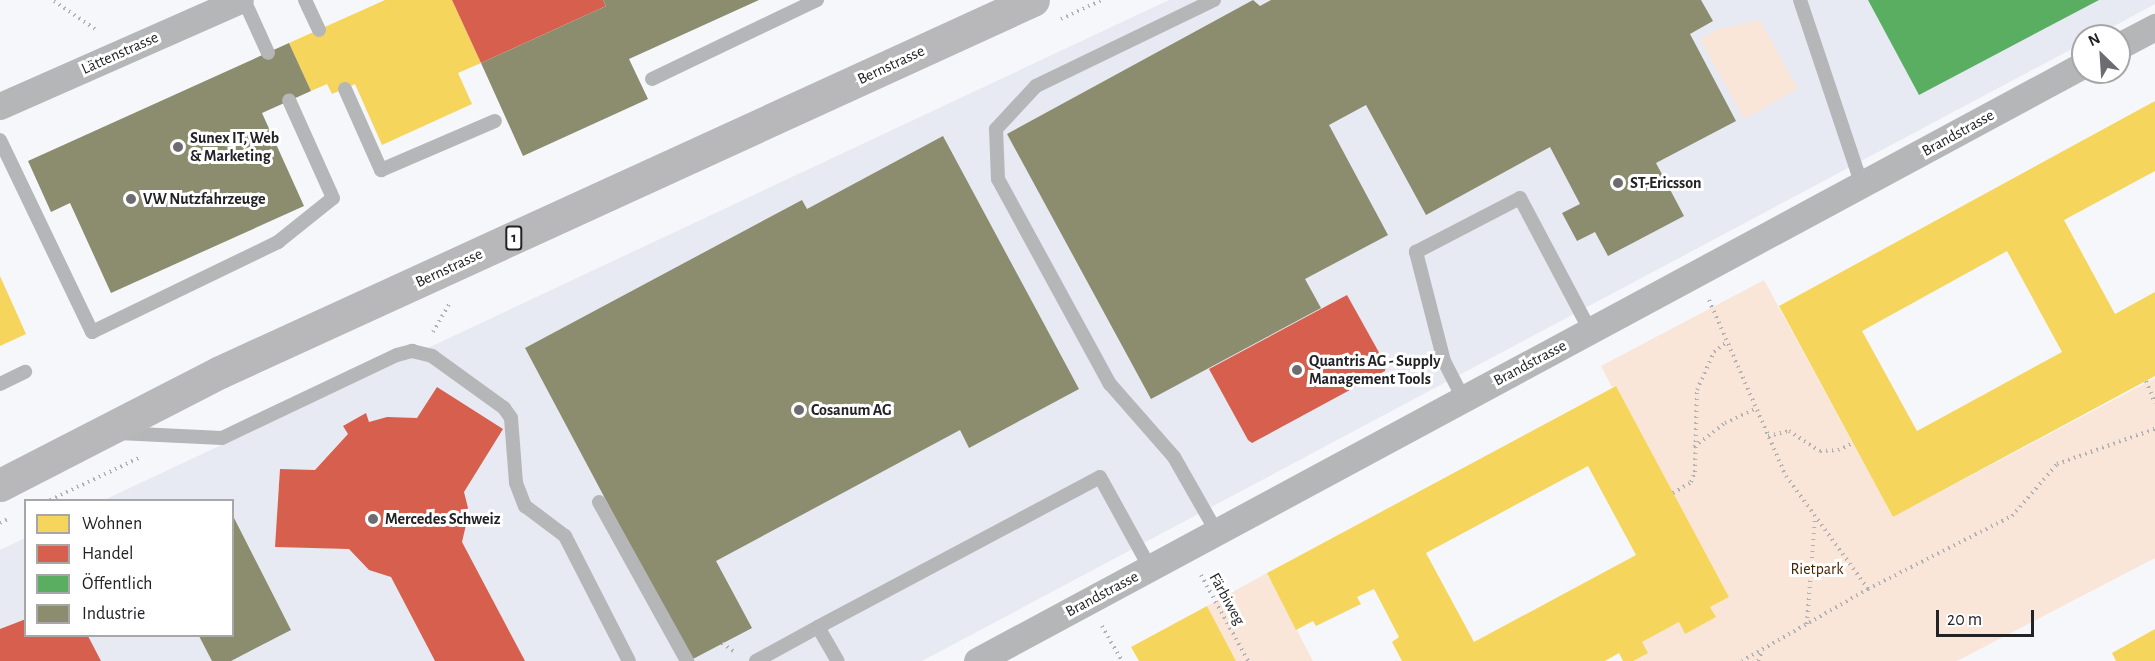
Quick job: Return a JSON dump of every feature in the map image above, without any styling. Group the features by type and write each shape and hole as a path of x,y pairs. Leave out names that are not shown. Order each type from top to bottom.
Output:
{"main road":[{"name":"Bernstrasse","path":"0,485 220,372 1033,0"}],"street":[{"name":"Lättenstrasse","path":"0,106 242,0"},
{"path":"2131,40 2155,27"},
{"name":"Brandstrasse","path":"977,661 2071,72"}],"lane":[{"path":"242,0 268,53"},
{"path":"305,0 319,30"},
{"path":"652,79 817,0"},
{"path":"1214,0 1036,86 996,129 998,179 1009,200 1110,384 1174,457 1216,531"},
{"path":"1800,0 1862,185"},
{"path":"345,89 381,170 495,121"},
{"path":"0,140 92,332 278,242 333,198 289,100"},
{"path":"1463,398 1444,361 1416,252 1520,198 1590,330"},
{"path":"104,432 222,438 397,355 421,353 432,356 504,408 511,418 516,483 525,506 565,536 629,661"},
{"path":"0,384 25,372"},
{"path":"756,661 1100,477 1150,568"},
{"path":"600,502 687,661"},
{"path":"818,627 838,661"}],"path":[{"path":"54,1 98,32 112,57"},
{"path":"1696,275 1786,476 1868,589"},
{"path":"421,353 452,298"},
{"path":"1673,493 1691,482 1695,472 1693,448 1697,390 1714,352 1727,342"},
{"path":"2146,381 2155,403"},
{"path":"1693,448 1725,423 1756,408"},
{"path":"1742,661 1868,589 2012,516 2057,464 2155,429"},
{"path":"1768,436 1789,431 1820,451 1838,450 1853,443"},
{"path":"1807,624 1815,517"},
{"name":"Färbiweg","path":"1186,548 1248,661"},
{"path":"1089,601 1122,661"},
{"path":"1758,661 1764,649"}],"shaded area":[{"path":"1169,0 2155,0 2155,4 2118,24 2071,24 2071,49 922,661 0,661 0,550 24,538 24,637 234,637 234,499 106,499"}],"green space":[{"path":"1760,20 1798,89 1744,119 1700,39 1718,29"},
{"name":"Rietpark","path":"1764,280 1893,517 2155,378 2155,558 1957,661 1633,661 1642,642 1679,622 1685,633 1715,616 1710,607 1729,597 1616,386 1612,387 1601,366"},
{"path":"1267,573 1313,661 1236,661 1207,606"}],"building: Wohnen":[{"path":"385,0 452,0 481,63 458,73 472,104 382,145 355,84 332,94 327,84 311,91 289,43"},
{"path":"2155,101 2155,171 2064,220 2115,314 2155,292 2155,376 1893,517 1779,306","holes":["2007,251 2062,352 1917,431 1862,331"]},
{"path":"0,276 26,334 0,346"},
{"path":"1616,386 1729,597 1710,607 1716,617 1685,634 1679,622 1642,642 1648,653 1633,661 1623,661 1619,653 1605,661 1402,661 1392,642 1399,637 1374,589 1357,597 1361,604 1316,626 1313,621 1296,630 1267,573","holes":["1588,466 1636,555 1474,642 1426,553"]},
{"path":"1207,606 1236,661 1139,661 1131,647"},
{"path":"2155,629 2155,661 2116,661 2112,653"}],"building: Handel":[{"path":"452,0 603,0 606,6 481,63"},
{"name":"Quantris AG - Supply Management Tools","path":"1347,295 1386,365 1385,371 1252,443 1248,440 1209,369"},
{"name":"Mercedes Schweiz","path":"437,387 503,429 464,492 469,512 462,542 525,661 435,661 391,577 369,570 349,549 275,547 280,469 315,470 348,434 343,426 366,413 369,422 387,417 417,418"},
{"path":"24,620 24,637 89,637 101,661 0,661 0,629"}],"building: Öffentlich":[{"path":"1868,0 2099,0 1919,95"}],"building: Industrie":[{"path":"603,0 759,0 629,59 648,99 523,156 481,63 606,6"},
{"path":"1253,0 1260,6 1271,0 1701,0 1713,21 1690,34 1736,121 1656,163 1684,216 1608,256 1595,232 1577,241 1562,213 1580,204 1550,147 1426,215 1366,105 1329,125 1388,235 1305,279 1321,308 1151,399 1007,134"},
{"path":"289,43 311,91 262,113 304,206 111,293 70,203 51,212 28,161"},
{"name":"Cosanum AG","path":"943,136 1079,389 969,448 960,430 716,561 752,628 691,660 525,348 802,200 807,209"},
{"path":"234,518 291,630 231,661 212,661 200,637 234,637"}],"place":[{"name":"Sunex IT, Web & Marketing","path":"178,147"},
{"name":"ST-Ericsson","path":"1618,183"},
{"name":"VW Nutzfahrzeuge","path":"131,199"},
{"name":"Quantris AG - Supply Management Tools","path":"1297,370"},
{"name":"Cosanum AG","path":"799,410"},
{"name":"Mercedes Schweiz","path":"373,519"}]}
